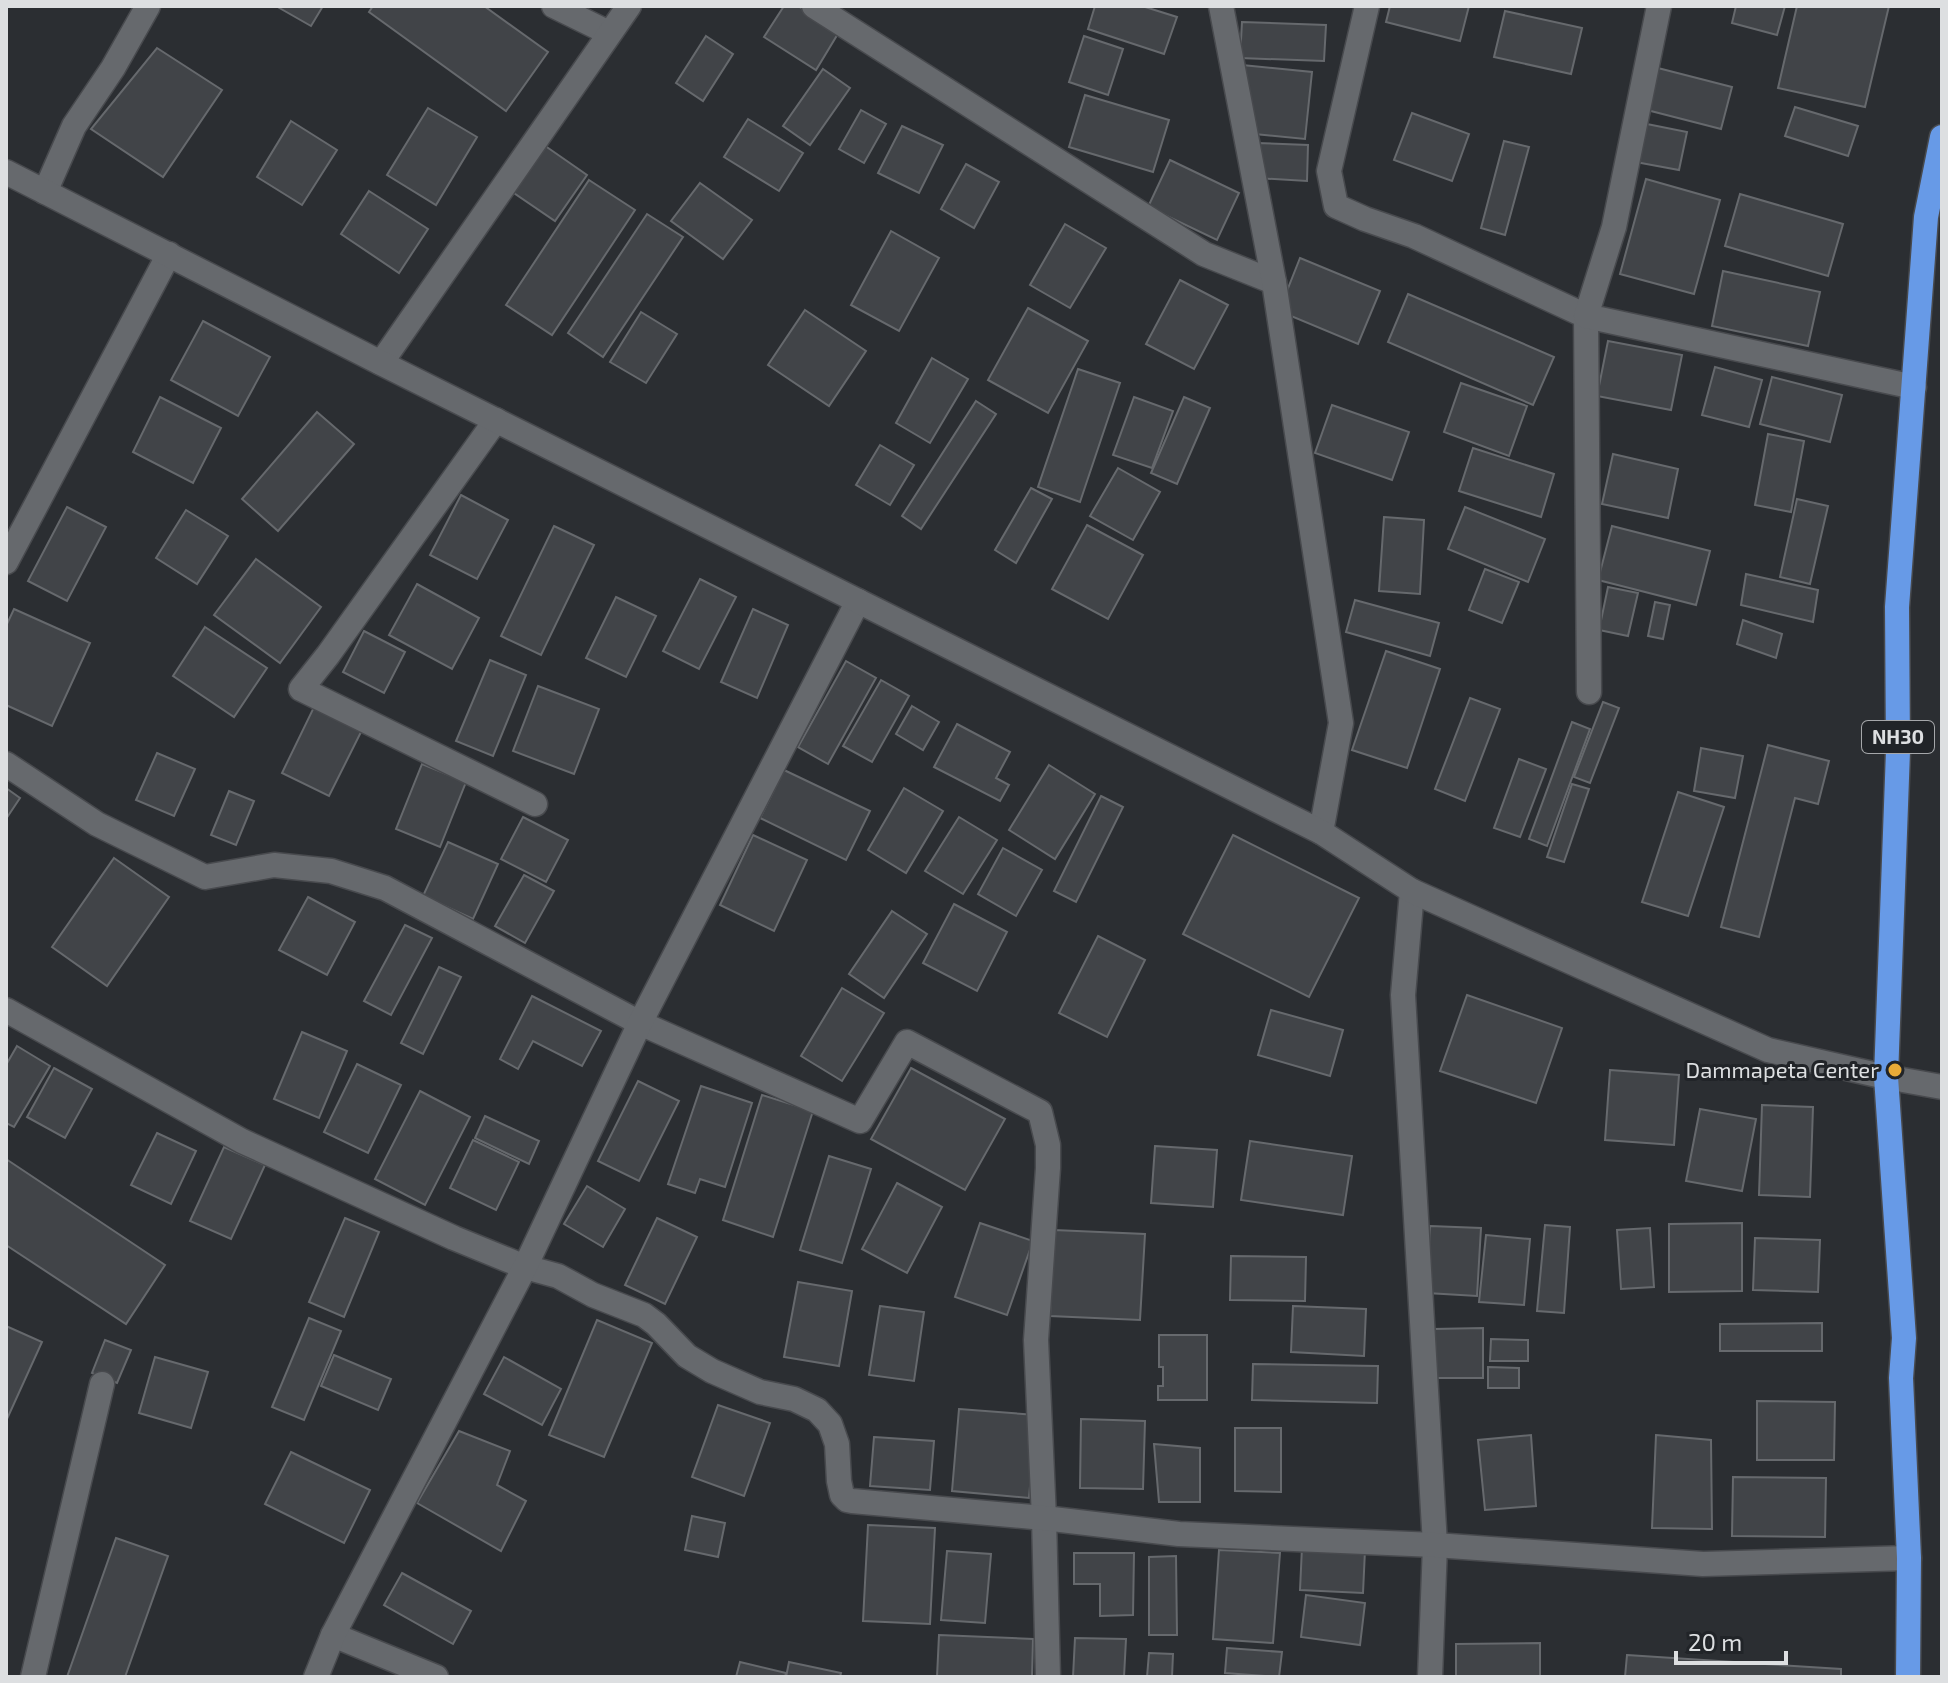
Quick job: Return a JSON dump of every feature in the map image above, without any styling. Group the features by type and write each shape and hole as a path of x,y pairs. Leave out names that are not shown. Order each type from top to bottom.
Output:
{"highway":[{"name":"NH30","path":"1908,1677 1909,1558 1901,1378 1904,1338 1886,1077 1898,751 1897,607 1926,217 1942,137"}],"street":[{"path":"45,192 74,126 113,68 148,6"},
{"path":"554,6 609,33"},
{"path":"381,363 629,6"},
{"path":"814,6 1204,254 1274,282"},
{"path":"1221,6 1274,282 1341,723 1321,832"},
{"path":"1367,6 1329,171 1336,206 1414,236 1586,316 1914,387"},
{"path":"1589,692 1586,316 1614,227 1659,6"},
{"path":"6,172 381,363 1321,832 1412,891 1768,1050 1942,1087"},
{"path":"6,562 169,254"},
{"path":"496,420 301,689 535,804"},
{"path":"316,1677 333,1635 525,1267 640,1023 858,601"},
{"path":"6,764 97,824 205,877 274,865 331,871 385,888 640,1023 860,1121 907,1042 1040,1112 1048,1145 1036,1340 1048,1677"},
{"path":"1412,891 1403,995 1435,1545 1430,1677"},
{"path":"6,1010 242,1141 454,1238 525,1267 558,1276 593,1295 644,1315 687,1356 712,1371 760,1392 794,1399 817,1410 830,1424 837,1444 840,1488 847,1500 1179,1534 1435,1545 1703,1564 1909,1558"},
{"path":"33,1677 102,1384"},
{"path":"333,1635 436,1677"}],"building":[{"path":"276,6 323,6 311,26"},
{"path":"373,6 484,6 548,52 506,111 369,12"},
{"path":"784,6 798,6 839,32 816,70 764,37"},
{"path":"1095,6 1142,6 1177,17 1164,54 1088,29"},
{"path":"1390,6 1469,6 1460,41 1386,22"},
{"path":"1736,6 1785,6 1777,35 1732,23"},
{"path":"1797,6 1889,6 1865,107 1778,88"},
{"path":"1505,11 1582,28 1571,74 1494,57"},
{"path":"1242,22 1326,25 1324,61 1240,58"},
{"path":"706,36 733,54 703,101 676,83"},
{"path":"1084,36 1123,49 1108,95 1069,82"},
{"path":"157,48 222,90 163,177 91,129"},
{"path":"1242,65 1312,72 1305,139 1235,132"},
{"path":"1654,67 1732,87 1721,129 1643,109"},
{"path":"823,69 850,88 810,145 783,126"},
{"path":"1085,95 1169,120 1153,172 1069,147"},
{"path":"1795,107 1858,126 1848,156 1785,136"},
{"path":"428,108 477,137 436,205 387,175"},
{"path":"861,110 886,124 864,163 839,149"},
{"path":"1412,113 1469,134 1452,181 1394,160"},
{"path":"748,119 803,153 779,191 724,157"},
{"path":"291,121 337,150 302,205 257,177"},
{"path":"1637,122 1687,132 1679,170 1630,161"},
{"path":"902,126 943,145 919,193 878,173"},
{"path":"1504,141 1529,147 1505,235 1481,228"},
{"path":"541,143 587,175 555,221 508,189"},
{"path":"1257,143 1308,145 1307,181 1255,178"},
{"path":"1170,160 1239,193 1217,240 1148,207"},
{"path":"966,164 999,182 974,228 941,209"},
{"path":"1646,179 1720,200 1694,294 1620,274"},
{"path":"589,180 635,210 552,335 506,305"},
{"path":"700,183 752,220 723,259 671,221"},
{"path":"369,191 428,229 399,273 341,234"},
{"path":"1740,194 1843,224 1828,276 1725,246"},
{"path":"647,214 683,237 603,357 568,333"},
{"path":"1065,224 1106,248 1070,308 1030,285"},
{"path":"891,231 939,258 899,331 851,305"},
{"path":"1300,258 1380,291 1358,344 1279,311"},
{"path":"1723,271 1820,292 1808,346 1712,326"},
{"path":"1180,280 1228,305 1194,369 1146,344"},
{"path":"1408,294 1554,357 1533,405 1388,342"},
{"path":"1028,308 1088,341 1048,413 988,380"},
{"path":"805,310 866,351 829,406 768,365"},
{"path":"641,312 677,334 646,383 610,362"},
{"path":"203,321 270,357 238,416 171,380"},
{"path":"1608,341 1682,355 1671,410 1597,396"},
{"path":"932,358 968,379 930,443 896,423"},
{"path":"1715,367 1762,380 1749,427 1702,415"},
{"path":"1078,369 1120,383 1080,502 1038,487"},
{"path":"1772,377 1842,395 1830,442 1760,424"},
{"path":"1461,383 1527,406 1509,456 1444,432"},
{"path":"160,397 221,428 193,483 133,452"},
{"path":"1134,397 1173,411 1152,468 1113,455"},
{"path":"1184,397 1210,408 1177,484 1151,473"},
{"path":"976,401 996,414 921,529 902,516"},
{"path":"1332,405 1409,432 1392,480 1315,453"},
{"path":"317,412 354,444 278,531 242,499"},
{"path":"1768,434 1804,441 1791,512 1755,505"},
{"path":"880,445 914,465 890,505 856,485"},
{"path":"1473,448 1554,474 1541,517 1459,491"},
{"path":"1613,454 1678,469 1668,518 1602,504"},
{"path":"1118,468 1160,492 1133,540 1090,516"},
{"path":"1031,488 1052,499 1016,563 995,550"},
{"path":"461,495 508,520 477,579 430,555"},
{"path":"1797,499 1828,506 1810,584 1780,577"},
{"path":"67,507 106,527 67,601 28,581"},
{"path":"1465,507 1545,539 1528,582 1448,549"},
{"path":"186,510 228,536 197,584 156,558"},
{"path":"1384,517 1424,520 1420,594 1379,591"},
{"path":"1087,525 1143,555 1108,619 1052,589"},
{"path":"554,526 594,545 541,655 501,636"},
{"path":"1612,526 1710,551 1696,605 1598,580"},
{"path":"256,559 321,607 280,663 214,615"},
{"path":"1485,569 1519,582 1502,623 1469,610"},
{"path":"1746,574 1818,590 1813,622 1741,605"},
{"path":"700,579 736,597 699,669 663,651"},
{"path":"417,584 479,618 452,669 389,635"},
{"path":"1608,587 1638,593 1628,636 1599,630"},
{"path":"616,597 656,616 626,677 586,658"},
{"path":"1355,600 1439,623 1430,656 1346,632"},
{"path":"1655,602 1670,605 1663,639 1648,636"},
{"path":"14,609 90,643 52,726 6,705 6,626"},
{"path":"753,609 788,625 757,698 721,682"},
{"path":"1743,620 1782,634 1776,658 1737,644"},
{"path":"205,627 267,668 234,717 173,676"},
{"path":"364,631 405,652 384,693 343,672"},
{"path":"1386,651 1440,669 1407,768 1352,750"},
{"path":"490,660 526,675 493,756 456,741"},
{"path":"846,661 876,678 828,764 798,747"},
{"path":"881,680 909,696 872,762 843,746"},
{"path":"538,686 599,709 574,774 513,751"},
{"path":"1470,698 1500,709 1465,801 1435,789"},
{"path":"1603,702 1619,708 1590,783 1574,777"},
{"path":"315,705 363,728 329,796 282,773"},
{"path":"912,706 939,722 923,750 896,734"},
{"path":"1572,722 1590,729 1547,846 1529,839"},
{"path":"957,724 1010,752 996,778 1009,785 1000,801 934,767"},
{"path":"1768,745 1829,761 1818,804 1795,798 1759,937 1721,927"},
{"path":"1701,748 1743,756 1735,798 1694,791"},
{"path":"157,753 195,769 174,816 136,800"},
{"path":"1519,759 1546,769 1520,837 1494,828"},
{"path":"422,764 466,782 440,847 396,829"},
{"path":"1049,765 1095,794 1055,859 1009,830"},
{"path":"784,770 870,811 846,860 760,818"},
{"path":"1572,784 1589,789 1564,862 1547,857"},
{"path":"6,788 20,798 6,819"},
{"path":"904,788 943,811 906,873 868,850"},
{"path":"229,791 254,801 236,845 211,835"},
{"path":"1678,792 1724,807 1688,916 1642,902"},
{"path":"1101,796 1123,807 1076,902 1054,891"},
{"path":"523,817 568,840 546,882 501,859"},
{"path":"959,817 997,840 963,894 925,871"},
{"path":"753,835 807,860 774,931 720,905"},
{"path":"1233,835 1359,898 1309,997 1183,934"},
{"path":"448,842 498,864 473,919 423,896"},
{"path":"1003,848 1042,870 1016,916 978,894"},
{"path":"114,858 169,897 107,986 52,947"},
{"path":"524,875 554,891 525,943 495,926"},
{"path":"308,897 355,922 327,975 279,950"},
{"path":"954,904 1007,932 977,991 923,963"},
{"path":"892,911 927,934 884,998 849,974"},
{"path":"405,925 432,938 391,1015 364,1001"},
{"path":"1098,936 1145,960 1107,1037 1059,1013"},
{"path":"439,967 461,977 423,1054 401,1043"},
{"path":"842,988 884,1013 842,1081 801,1056"},
{"path":"1467,995 1562,1028 1536,1103 1440,1071"},
{"path":"532,996 601,1031 582,1066 533,1041 518,1069 500,1059"},
{"path":"1271,1010 1343,1030 1330,1076 1258,1055"},
{"path":"302,1032 347,1051 319,1118 274,1099"},
{"path":"17,1046 50,1066 14,1127 6,1123 6,1065"},
{"path":"357,1064 401,1085 368,1153 324,1132"},
{"path":"54,1068 92,1089 65,1138 27,1117"},
{"path":"911,1068 1005,1119 965,1190 871,1139"},
{"path":"1610,1070 1679,1075 1674,1145 1605,1140"},
{"path":"638,1081 679,1101 639,1181 598,1161"},
{"path":"701,1086 752,1103 725,1187 700,1179 695,1193 668,1184"},
{"path":"420,1091 470,1117 425,1205 375,1179"},
{"path":"762,1095 813,1111 773,1237 723,1220"},
{"path":"1762,1105 1813,1107 1810,1197 1759,1195"},
{"path":"1700,1109 1756,1119 1742,1191 1686,1181"},
{"path":"485,1116 539,1141 529,1164 475,1138"},
{"path":"157,1133 196,1151 171,1204 131,1185"},
{"path":"473,1140 519,1162 496,1210 450,1188"},
{"path":"1250,1141 1352,1156 1343,1215 1241,1200"},
{"path":"1155,1146 1217,1150 1213,1207 1151,1203"},
{"path":"224,1147 265,1165 231,1239 190,1221"},
{"path":"829,1156 871,1169 842,1263 800,1250"},
{"path":"6,1159 165,1265 126,1324 6,1245"},
{"path":"897,1183 942,1207 907,1273 862,1249"},
{"path":"587,1186 625,1209 603,1247 564,1224"},
{"path":"345,1218 379,1232 344,1317 309,1302"},
{"path":"657,1218 697,1237 665,1304 625,1285"},
{"path":"980,1223 1033,1241 1007,1315 955,1297"},
{"path":"1742,1223 1742,1291 1669,1292 1669,1224"},
{"path":"1545,1225 1570,1227 1564,1313 1537,1311"},
{"path":"1430,1226 1481,1228 1477,1296 1427,1293"},
{"path":"1650,1228 1654,1287 1621,1289 1617,1230"},
{"path":"1054,1230 1145,1234 1140,1320 1050,1316"},
{"path":"1486,1235 1530,1239 1524,1305 1479,1302"},
{"path":"1755,1238 1820,1240 1818,1292 1753,1290"},
{"path":"1231,1256 1306,1257 1305,1301 1230,1300"},
{"path":"798,1282 852,1291 839,1366 784,1357"},
{"path":"880,1306 924,1312 914,1381 869,1375"},
{"path":"1293,1306 1366,1309 1364,1356 1291,1352"},
{"path":"309,1318 341,1331 304,1420 272,1407"},
{"path":"597,1320 652,1343 604,1457 549,1435"},
{"path":"1822,1323 1822,1351 1720,1351 1720,1324"},
{"path":"6,1326 42,1342 7,1419 6,1418"},
{"path":"1483,1328 1483,1378 1433,1378 1433,1329"},
{"path":"1159,1335 1207,1335 1207,1400 1158,1400 1158,1386 1163,1386 1163,1367 1159,1367"},
{"path":"1491,1339 1528,1340 1528,1361 1490,1361"},
{"path":"105,1340 131,1350 117,1383 92,1373"},
{"path":"334,1355 391,1379 378,1410 321,1386"},
{"path":"155,1357 208,1372 191,1428 139,1413"},
{"path":"504,1357 561,1389 542,1425 484,1394"},
{"path":"1253,1364 1378,1366 1377,1403 1252,1400"},
{"path":"1488,1367 1519,1368 1519,1388 1488,1388"},
{"path":"1757,1401 1835,1402 1834,1460 1757,1460"},
{"path":"718,1405 770,1423 744,1496 692,1477"},
{"path":"959,1409 1036,1415 1029,1498 952,1491"},
{"path":"1081,1419 1145,1421 1143,1489 1080,1488"},
{"path":"1235,1428 1281,1428 1281,1492 1235,1491"},
{"path":"459,1431 510,1451 497,1485 526,1501 501,1551 417,1503"},
{"path":"1531,1435 1536,1506 1485,1510 1478,1440"},
{"path":"1656,1435 1711,1440 1712,1529 1652,1528"},
{"path":"874,1437 934,1441 930,1490 870,1486"},
{"path":"1154,1444 1200,1448 1200,1502 1159,1502"},
{"path":"291,1452 370,1490 344,1543 265,1504"},
{"path":"1733,1477 1826,1478 1825,1537 1732,1536"},
{"path":"692,1516 725,1523 718,1557 685,1550"},
{"path":"868,1525 935,1528 930,1624 863,1621"},
{"path":"116,1538 168,1556 125,1677 67,1677"},
{"path":"1302,1547 1365,1550 1363,1593 1300,1590"},
{"path":"1219,1550 1280,1553 1273,1643 1213,1639"},
{"path":"947,1551 991,1554 985,1623 941,1620"},
{"path":"1074,1553 1134,1553 1133,1615 1100,1616 1100,1584 1074,1584"},
{"path":"1176,1556 1177,1635 1149,1635 1149,1557"},
{"path":"402,1573 471,1611 453,1644 384,1605"},
{"path":"1306,1595 1365,1603 1360,1645 1301,1637"},
{"path":"939,1635 1033,1639 1032,1677 937,1677"},
{"path":"1075,1638 1126,1639 1124,1677 1073,1677"},
{"path":"1540,1643 1540,1677 1456,1677 1456,1644"},
{"path":"1227,1648 1282,1652 1279,1677 1225,1673"},
{"path":"1149,1653 1173,1654 1172,1677 1147,1677"},
{"path":"1627,1655 1841,1669 1841,1677 1625,1677"},
{"path":"740,1662 786,1673 785,1677 736,1677"},
{"path":"789,1662 841,1673 840,1677 786,1677"}],"place":[{"name":"Dammapeta Center","path":"1895,1070"}]}
